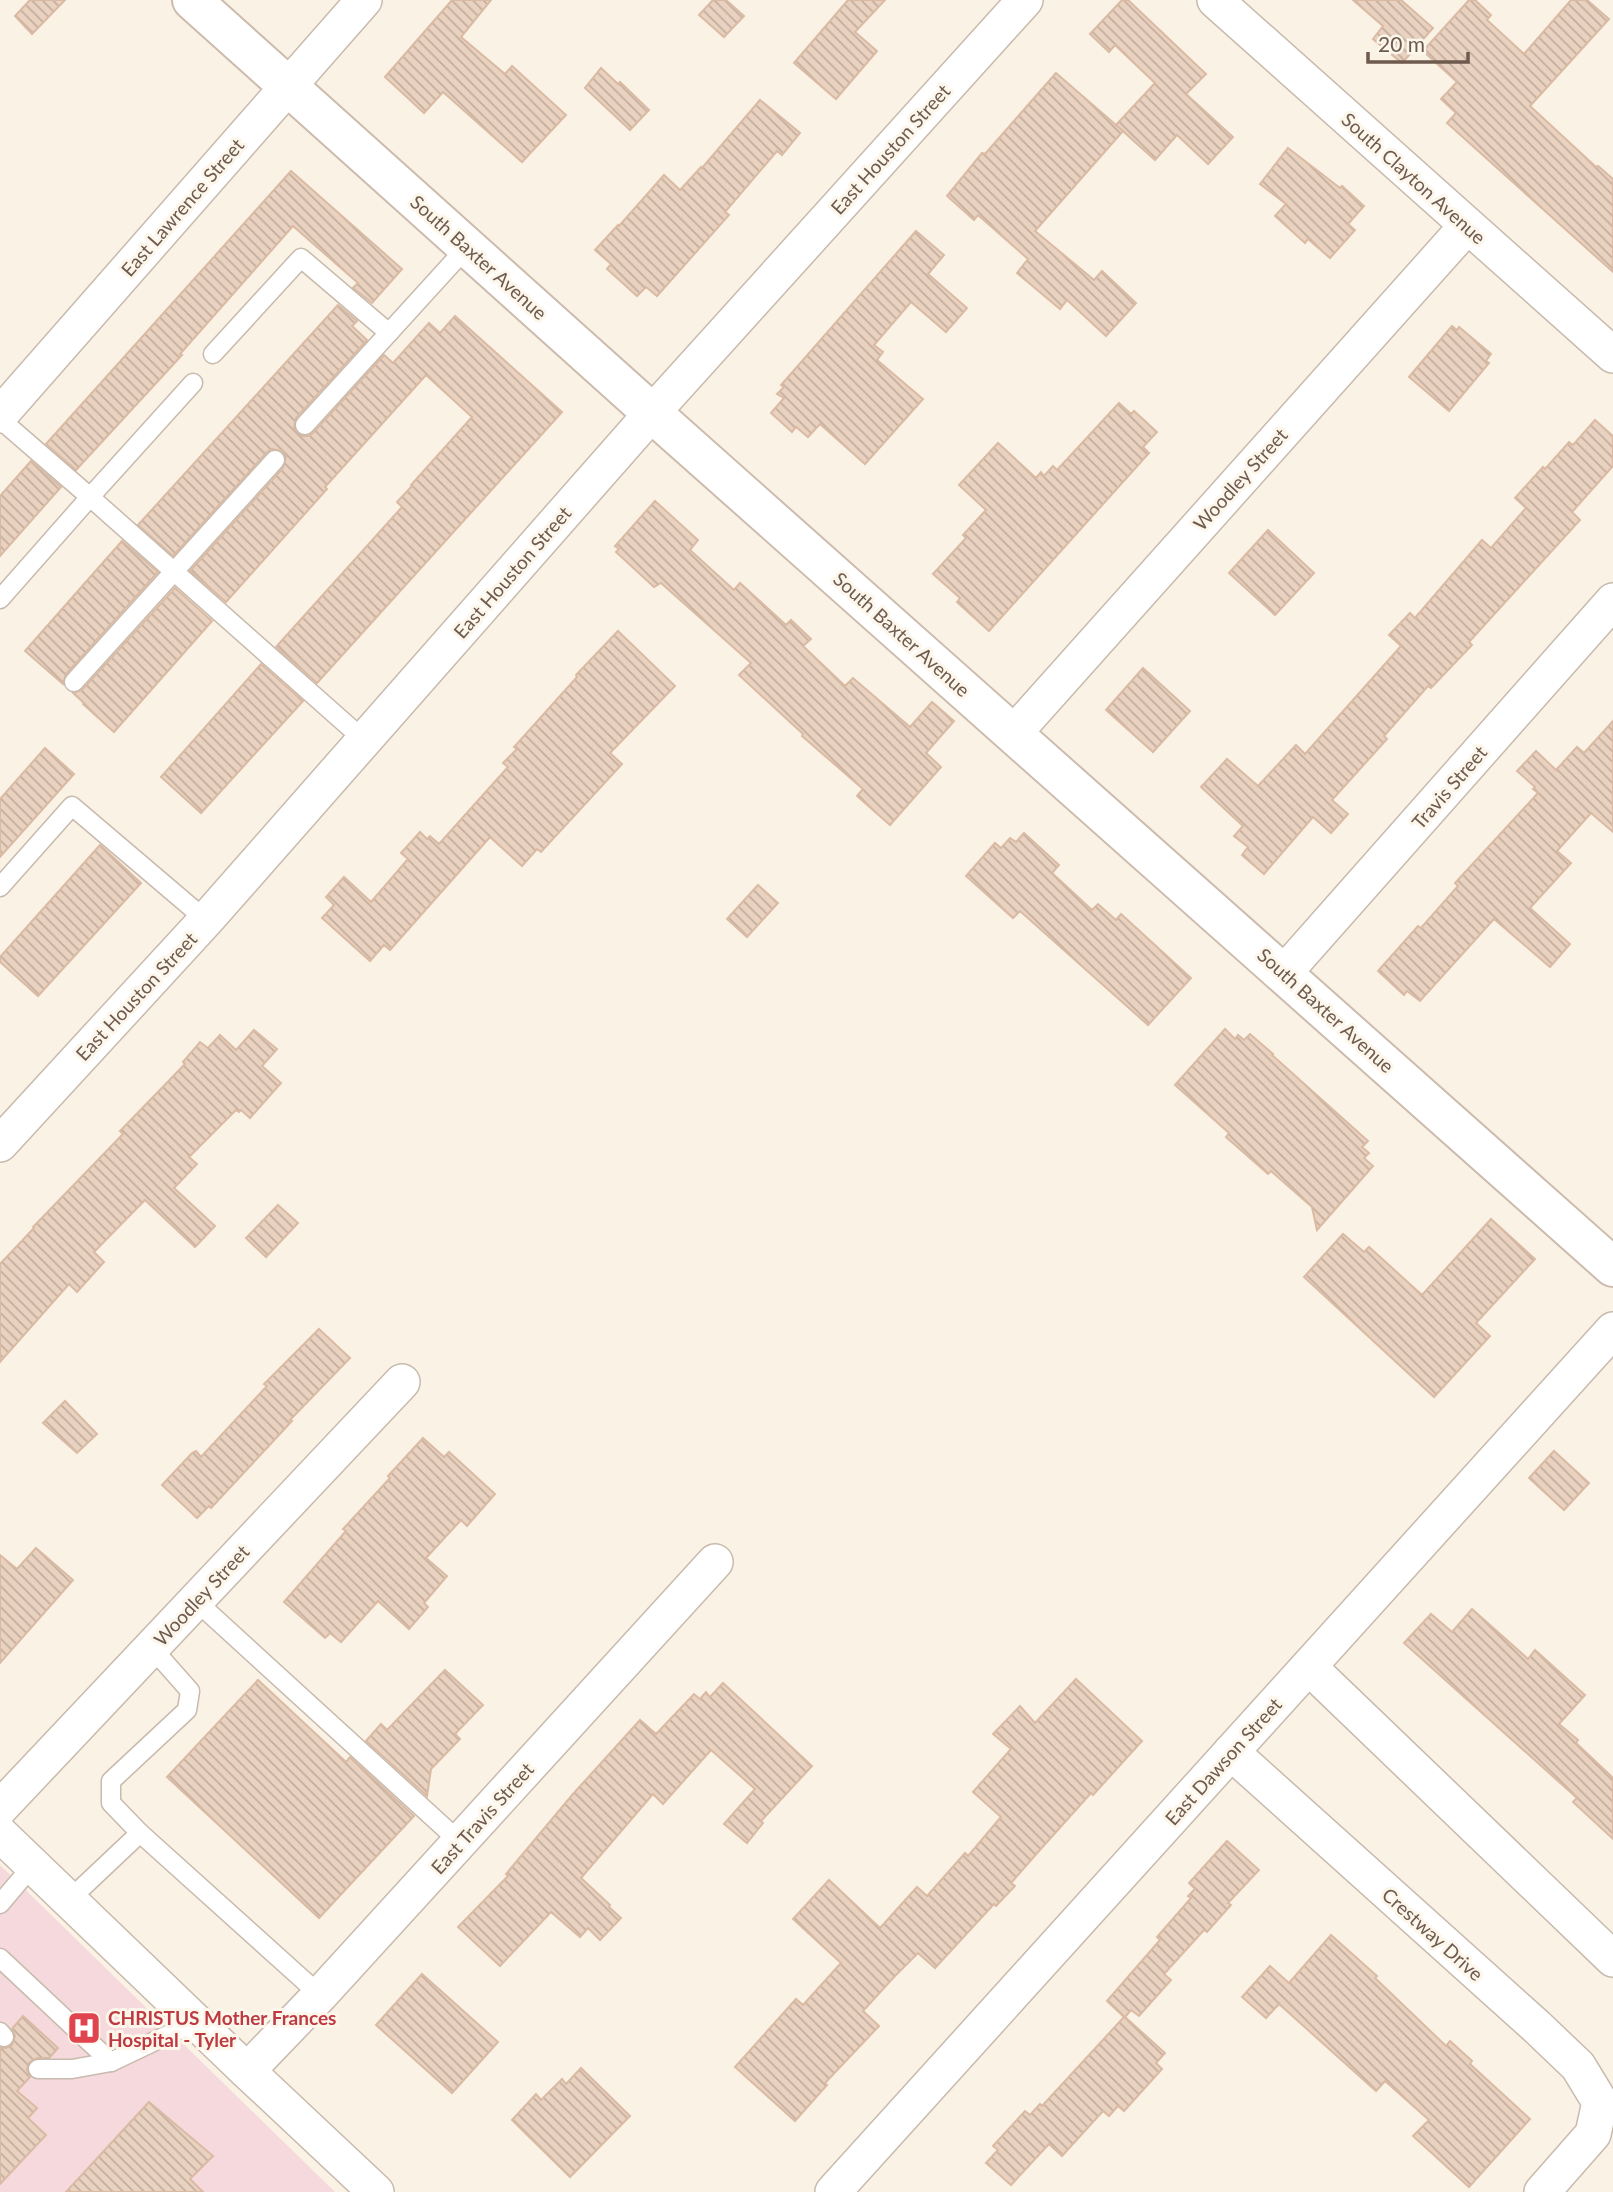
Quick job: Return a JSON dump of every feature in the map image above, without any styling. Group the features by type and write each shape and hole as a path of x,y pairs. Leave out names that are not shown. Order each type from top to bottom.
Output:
{"street":[{"name":"South Baxter Avenue","path":"192,0 652,413 1613,1267"},
{"name":"East Lawrence Street","path":"0,417 364,0"},
{"name":"East Houston Street","path":"0,1144 206,920 652,413 1026,0"},
{"name":"South Clayton Avenue","path":"1215,0 1613,355"},
{"name":"Woodley Street","path":"1014,733 1466,226"},
{"name":"Travis Street","path":"1284,973 1613,601"},
{"name":"East Dawson Street","path":"833,2192 1613,1330"},
{"name":"Woodley Street","path":"0,1808 402,1382"},
{"name":"East Travis Street","path":"247,2071 320,1995 715,1562"},
{"path":"1309,1667 1613,1959"},
{"name":"Crestway Drive","path":"1231,1752 1578,2066 1600,2102 1593,2134 1542,2192"},
{"path":"0,1834 376,2192"}],"lane":[{"path":"305,425 467,247"},
{"path":"213,354 301,258 389,333"},
{"path":"0,599 193,383"},
{"path":"0,417 364,740"},
{"path":"74,682 275,460"},
{"path":"0,887 72,806 206,920"},
{"path":"196,1601 460,1842"},
{"path":"152,1648 190,1691 187,1710 111,1781 111,1803 140,1833 320,1995"},
{"path":"69,1900 140,1833"},
{"path":"0,1904 33,1865"},
{"path":"0,1958 111,2062"},
{"path":"38,2069 72,2069 111,2062 195,2022"}],"shaded area":[{"name":"CHRISTUS Mother Frances Hospital - Tyler","path":"0,1865 335,2192 0,2192"}],"building":[{"path":"30,0 65,0 32,34 15,16"},
{"path":"452,0 491,0 461,37 505,74 512,66 566,115 522,162 443,92 424,113 385,77"},
{"path":"713,0 726,0 744,16 724,37 699,15"},
{"path":"848,0 885,0 855,32 877,51 836,99 794,63"},
{"path":"1122,0 1128,0 1206,74 1186,94 1233,137 1208,164 1177,135 1155,160 1116,125 1155,83 1115,45 1109,52 1090,34"},
{"path":"1353,0 1401,0 1433,28 1402,63 1373,39 1383,26"},
{"path":"1469,0 1475,0 1491,15 1487,20 1524,54 1571,0 1587,0 1609,19 1530,106 1596,167 1613,179 1613,272 1447,123 1456,113 1441,99 1457,82 1423,51"},
{"path":"601,68 649,110 630,130 585,88"},
{"path":"1056,73 1123,131 1035,231 1094,280 1102,271 1136,303 1106,336 1067,300 1060,309 1017,273 1028,259 978,215 974,220 947,196 982,153 985,154"},
{"path":"760,100 800,133 782,155 777,151 725,212 729,215 657,296 646,287 637,296 607,269 611,264 595,250 664,175 680,190"},
{"path":"1288,148 1340,188 1342,186 1364,206 1348,224 1355,230 1330,258 1308,239 1305,243 1275,216 1286,204 1260,184"},
{"path":"291,171 402,269 372,303 353,288 358,283 293,226 180,354 182,355 76,470 46,444"},
{"path":"916,231 944,255 928,274 967,308 946,332 911,302 874,345 883,352 877,360 923,399 865,464 820,424 808,437 796,427 792,432 771,413 784,398 777,394 784,387 781,385"},
{"path":"338,305 357,321 352,326 367,340 296,418 294,428 302,436 313,433 384,355 393,363 429,323 440,333 455,316 562,412 317,683 276,647 402,507 397,502 472,417 426,375 226,602 190,571 283,468 286,457 282,451 272,449 267,452 173,556 138,525"},
{"path":"1452,326 1457,330 1459,327 1491,354 1486,361 1489,363 1449,411 1409,377"},
{"path":"1119,403 1131,414 1134,411 1157,432 1143,447 1149,453 989,631 957,602 960,598 933,574 966,538 963,535 986,510 959,485 998,443 1036,478 1041,472 1044,476 1053,466 1057,470"},
{"path":"1595,420 1613,436 1613,466 1572,512 1580,520 1469,642 1472,645 1431,688 1428,686 1384,736 1387,739 1332,800 1348,814 1331,833 1313,817 1264,874 1242,855 1248,847 1234,836 1243,826 1201,787 1227,759 1258,786 1296,745 1305,754 1401,646 1389,635 1410,613 1415,618 1482,540 1491,548 1526,508 1515,498 1543,467 1545,469 1569,442 1573,445"},
{"path":"31,461 61,487 0,556 0,496"},
{"path":"655,501 698,540 690,550 734,590 740,583 786,625 791,620 811,639 803,646 845,686 853,678 910,727 932,702 954,721 926,753 941,767 890,825 857,796 863,789 802,736 803,734 739,675 751,663 661,583 654,587 616,552 619,549 615,546"},
{"path":"1268,530 1314,573 1275,615 1229,573"},
{"path":"122,541 158,572 66,674 63,684 25,651"},
{"path":"175,588 212,621 114,732 73,693 82,690"},
{"path":"618,631 675,686 610,753 622,764 541,852 537,849 522,866 490,837 390,950 384,945 370,961 322,918 334,905 326,897 344,877 371,902 408,859 401,853 420,832 427,839 430,836 439,844 508,767 503,763 517,749 514,747"},
{"path":"261,664 303,701 201,813 161,777"},
{"path":"1143,668 1190,711 1153,752 1106,710"},
{"path":"1613,721 1613,832 1591,813 1557,851 1571,863 1530,908 1570,944 1550,967 1494,919 1420,1001 1407,991 1404,995 1378,971 1418,926 1421,928 1458,886 1455,883 1538,793 1517,771 1536,751 1556,770 1577,747 1584,753"},
{"path":"45,748 74,774 0,857 0,799"},
{"path":"1024,833 1059,865 1052,873 1092,910 1098,904 1116,920 1121,914 1191,978 1148,1025 1020,911 1013,918 966,876 995,843 1001,848 1010,838 1016,842"},
{"path":"100,845 141,883 38,996 0,962 0,957"},
{"path":"758,885 778,903 747,937 727,919"},
{"path":"1225,1029 1235,1039 1238,1035 1244,1040 1250,1034 1368,1141 1362,1147 1369,1153 1364,1158 1373,1166 1317,1230 1312,1207 1271,1171 1268,1174 1226,1137 1229,1133 1175,1085"},
{"path":"254,1030 277,1049 262,1066 281,1083 250,1118 241,1110 236,1110 189,1157 197,1164 174,1188 215,1226 195,1247 145,1200 94,1252 104,1262 77,1292 69,1284 0,1362 0,1264 123,1134 120,1131 185,1064 183,1062 200,1042 208,1048 220,1035 236,1050"},
{"path":"278,1205 298,1223 266,1257 246,1238"},
{"path":"1491,1219 1535,1259 1476,1323 1490,1336 1434,1397 1304,1277 1343,1234 1364,1252 1369,1247 1422,1295"},
{"path":"319,1329 350,1358 211,1508 209,1506 197,1518 162,1485 192,1453 196,1451 201,1457 267,1386 264,1384"},
{"path":"65,1401 97,1434 77,1453 43,1423"},
{"path":"423,1438 444,1457 449,1452 495,1494 467,1526 461,1520 426,1558 447,1576 424,1603 428,1607 409,1629 378,1601 341,1642 330,1633 325,1638 284,1602 346,1531 343,1529"},
{"path":"1554,1451 1589,1483 1564,1510 1529,1478"},
{"path":"36,1548 73,1580 0,1663 0,1555 17,1569"},
{"path":"1472,1609 1528,1659 1535,1650 1585,1695 1559,1724 1578,1740 1576,1743 1613,1778 1613,1839 1573,1802 1577,1798 1404,1643 1431,1614 1452,1632"},
{"path":"445,1670 483,1705 455,1734 460,1739 431,1769 427,1796 366,1741 381,1724 387,1730"},
{"path":"1076,1679 1142,1741 1039,1851 1011,1883 1015,1886 996,1906 994,1904 935,1968 918,1953 894,1977 863,2011 879,2026 825,2083 827,2085 795,2121 735,2067 796,1999 803,2005 841,1963 793,1919 829,1880 880,1928 917,1887 927,1896 965,1853 968,1856 1001,1817 973,1792 1011,1749 993,1734 1020,1706 1035,1723"},
{"path":"258,1680 346,1762 350,1757 414,1816 319,1918 167,1777"},
{"path":"723,1683 812,1766 761,1821 763,1823 747,1843 724,1824 755,1789 711,1750 663,1804 653,1794 581,1878 621,1918 600,1940 588,1928 580,1937 551,1912 500,1966 458,1927 508,1876 506,1874 573,1794 640,1720 656,1734 694,1694 700,1699 706,1692 710,1697"},
{"path":"1227,1841 1259,1870 1228,1903 1231,1905 1207,1932 1204,1930 1164,1974 1171,1980 1139,2016 1131,2010 1125,2017 1165,2053 1156,2063 1162,2069 1124,2111 1118,2106 1109,2116 1103,2111 1062,2156 1049,2144 1011,2185 986,2163 998,2150 993,2146 1025,2111 1030,2115 1040,2104 1042,2106 1124,2017 1107,2001 1160,1940 1157,1937 1191,1898 1188,1896 1195,1889 1189,1883"},
{"path":"1331,1935 1377,1976 1375,1978 1446,2046 1450,2041 1472,2061 1470,2064 1530,2119 1469,2187 1413,2136 1429,2120 1385,2081 1376,2091 1279,2004 1266,2018 1242,1997 1270,1966 1289,1983"},
{"path":"422,1974 498,2042 452,2093 376,2025"},
{"path":"23,2016 58,2048 49,2058 37,2058 29,2063 27,2070 30,2077 17,2091 37,2108 28,2118 46,2135 0,2184 0,2048 12,2045 15,2036 12,2029"},
{"path":"581,2068 630,2116 570,2177 512,2120 536,2094 541,2100 562,2079 566,2084"},
{"path":"149,2102 213,2156 190,2179 203,2192 66,2192"}],"place":[{"name":"CHRISTUS Mother Frances Hospital - Tyler","path":"84,2028"}]}
